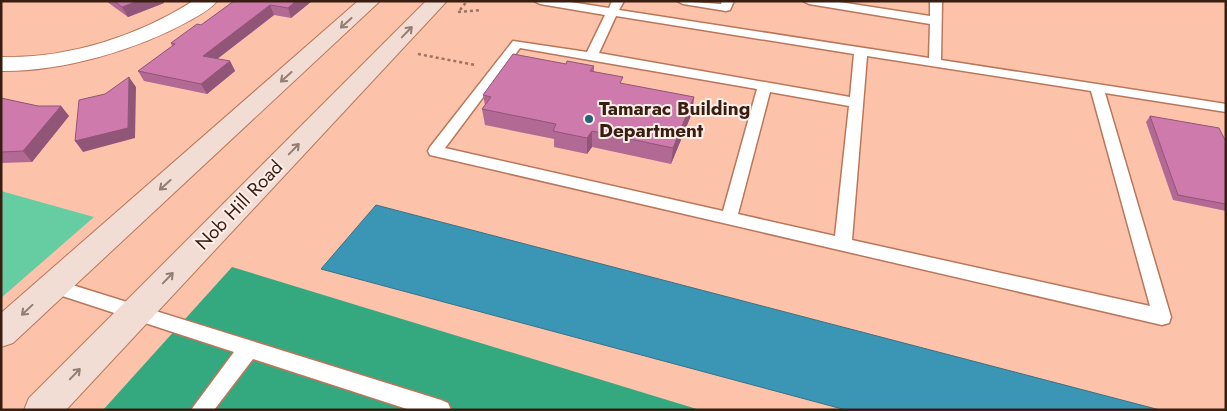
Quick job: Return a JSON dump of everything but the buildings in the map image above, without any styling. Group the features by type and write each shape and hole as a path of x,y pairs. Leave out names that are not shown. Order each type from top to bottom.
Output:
{"main road":[{"path":"1,334 370,1"},
{"name":"Nob Hill Road","path":"42,410 134,313 449,9"}],"street":[{"path":"1,64 32,63 90,52 157,30 185,17 208,1"}],"lane":[{"path":"540,1 615,7 861,52 1226,108"},
{"path":"683,1 726,8 728,1"},
{"path":"809,1 834,3 936,21"},
{"path":"935,64 936,1"},
{"path":"591,56 615,7"},
{"path":"857,104 517,44 436,151 1162,317 1097,88"},
{"path":"843,244 861,52"},
{"path":"729,218 764,87"},
{"path":"53,286 441,410"},
{"path":"201,410 249,349"}],"path":[{"path":"449,9 467,1"},
{"path":"449,9 481,10"},
{"path":"422,46 416,53 497,70"}],"green space":[{"path":"1,191 94,217 1,298"},
{"path":"232,267 700,410 103,410"}],"water":[{"path":"376,205 1160,410 846,410 321,269"}],"place":[{"name":"Tamarac Building Department","path":"589,119"}]}
